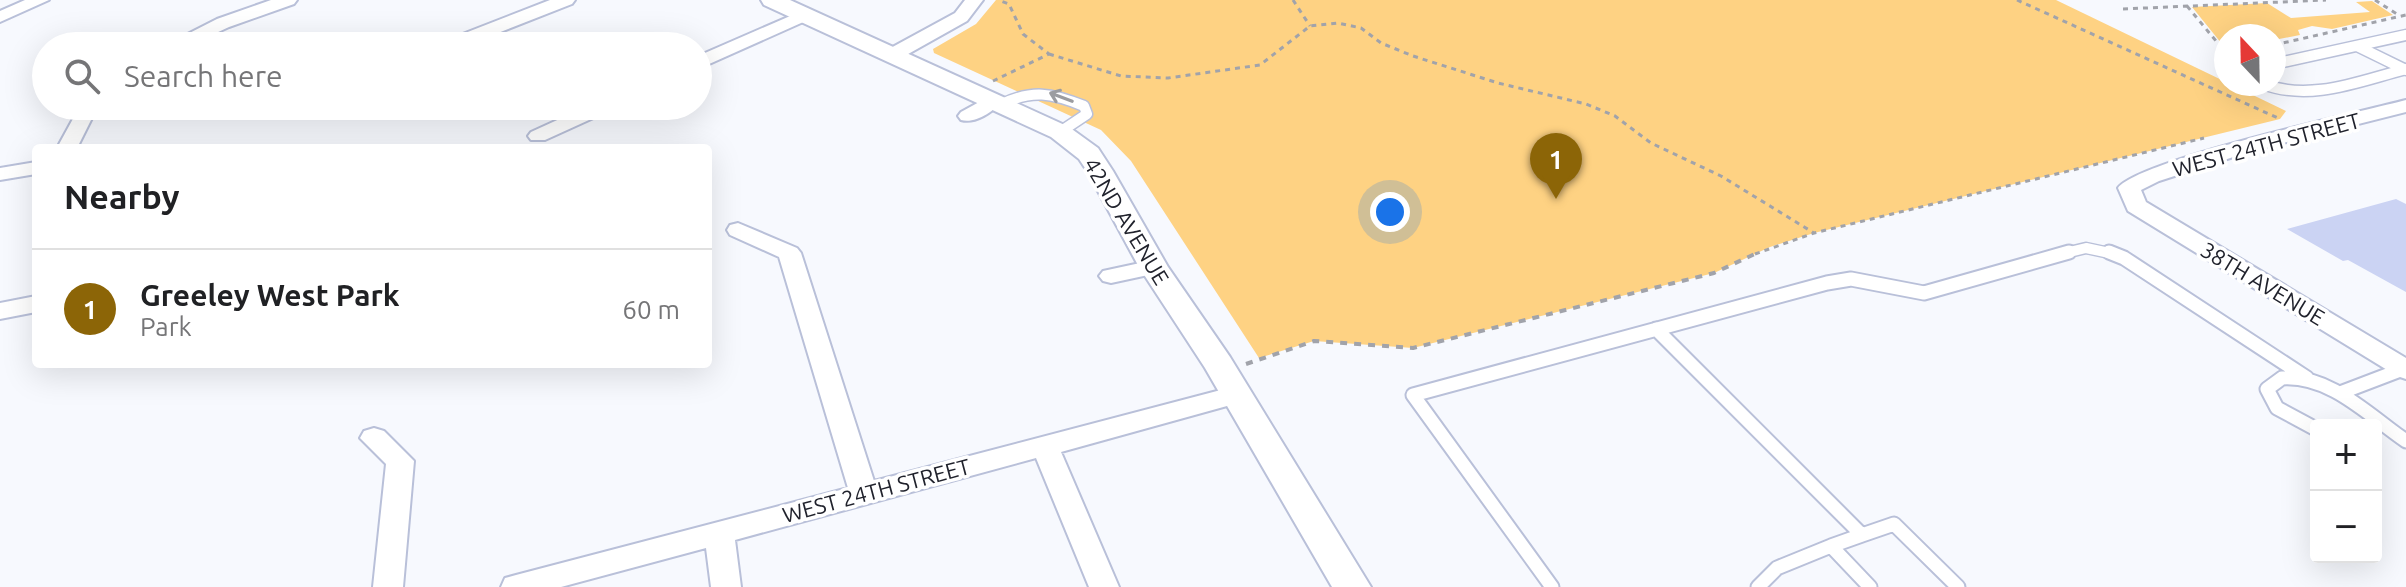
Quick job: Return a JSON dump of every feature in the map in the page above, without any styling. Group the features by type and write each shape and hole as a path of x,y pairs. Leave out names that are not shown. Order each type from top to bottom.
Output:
{"street":[{"path":"0,17 40,0"},
{"path":"203,32 288,0"},
{"path":"485,32 566,0"},
{"name":"42ND AVENUE","path":"772,0 894,54 983,104 1060,132 1089,154 1154,267 1230,384 1352,587"},
{"path":"894,54 961,17 974,0"},
{"path":"712,57 804,15"},
{"name":"WEST 24TH STREET","path":"2129,188 2151,176 2248,146 2406,106"},
{"path":"69,144 81,120"},
{"path":"538,136 573,120"},
{"path":"0,174 32,169"},
{"name":"38TH AVENUE","path":"2129,188 2136,206 2405,370"},
{"path":"738,230 789,253 864,493"},
{"path":"1111,276 1154,267"},
{"path":"0,311 32,305"},
{"name":"WEST 24TH STREET","path":"516,587 1044,445 1230,384"},
{"path":"374,438 400,461 388,587"},
{"path":"1044,445 1104,587"},
{"path":"719,532 726,587"}],"lane":[{"path":"2286,61 2406,35"},
{"path":"2357,46 2406,69"},
{"path":"2286,93 2299,94 2406,69"},
{"path":"1552,587 1413,395 1827,283 1851,279 1924,293 2086,248 2124,258 2307,378 2340,393 2362,418 2406,441"},
{"path":"1656,329 1862,535"},
{"path":"2340,393 2405,370"},
{"path":"2307,378 2281,378 2267,389 2277,408 2310,426"},
{"path":"1758,587 1777,568 1894,524 1958,587"},
{"path":"1831,546 1870,587"}],"path":[{"path":"998,0 1009,4 1013,22 1027,39 1049,54 1121,76 1168,78 1226,72 1260,65 1310,26 1338,23 1361,28 1381,43 1413,56 1498,83 1586,104 1615,116 1651,143 1721,176 1814,233"},
{"path":"1293,0 1310,26"},
{"path":"2017,0 2280,119 2265,123"},
{"path":"2123,9 2322,0"},
{"path":"2375,0 2400,16"},
{"path":"2187,6 2214,39"},
{"path":"2286,42 2406,15"},
{"path":"983,104 1049,54"},
{"path":"1230,384 1314,341 1413,348 1714,273 1770,247 1814,233 2204,138"}],"shaded area":[{"path":"996,0 2056,0 2214,76 2214,96 2255,96 2286,111 2280,119 1814,233 1770,247 1714,273 1413,348 1314,341 1259,358 1131,161 1101,130 934,53 933,49 976,24"},
{"path":"2372,1 2393,15 2332,29 2312,26 2298,30 2300,35 2286,38 2286,24 2214,24 2214,34 2192,7 2267,3 2291,18 2370,12 2356,2"}],"building":[{"path":"2396,199 2406,204 2406,292 2287,229"}],"place":[{"name":"Greeley West Park","path":"1556,199"}]}
